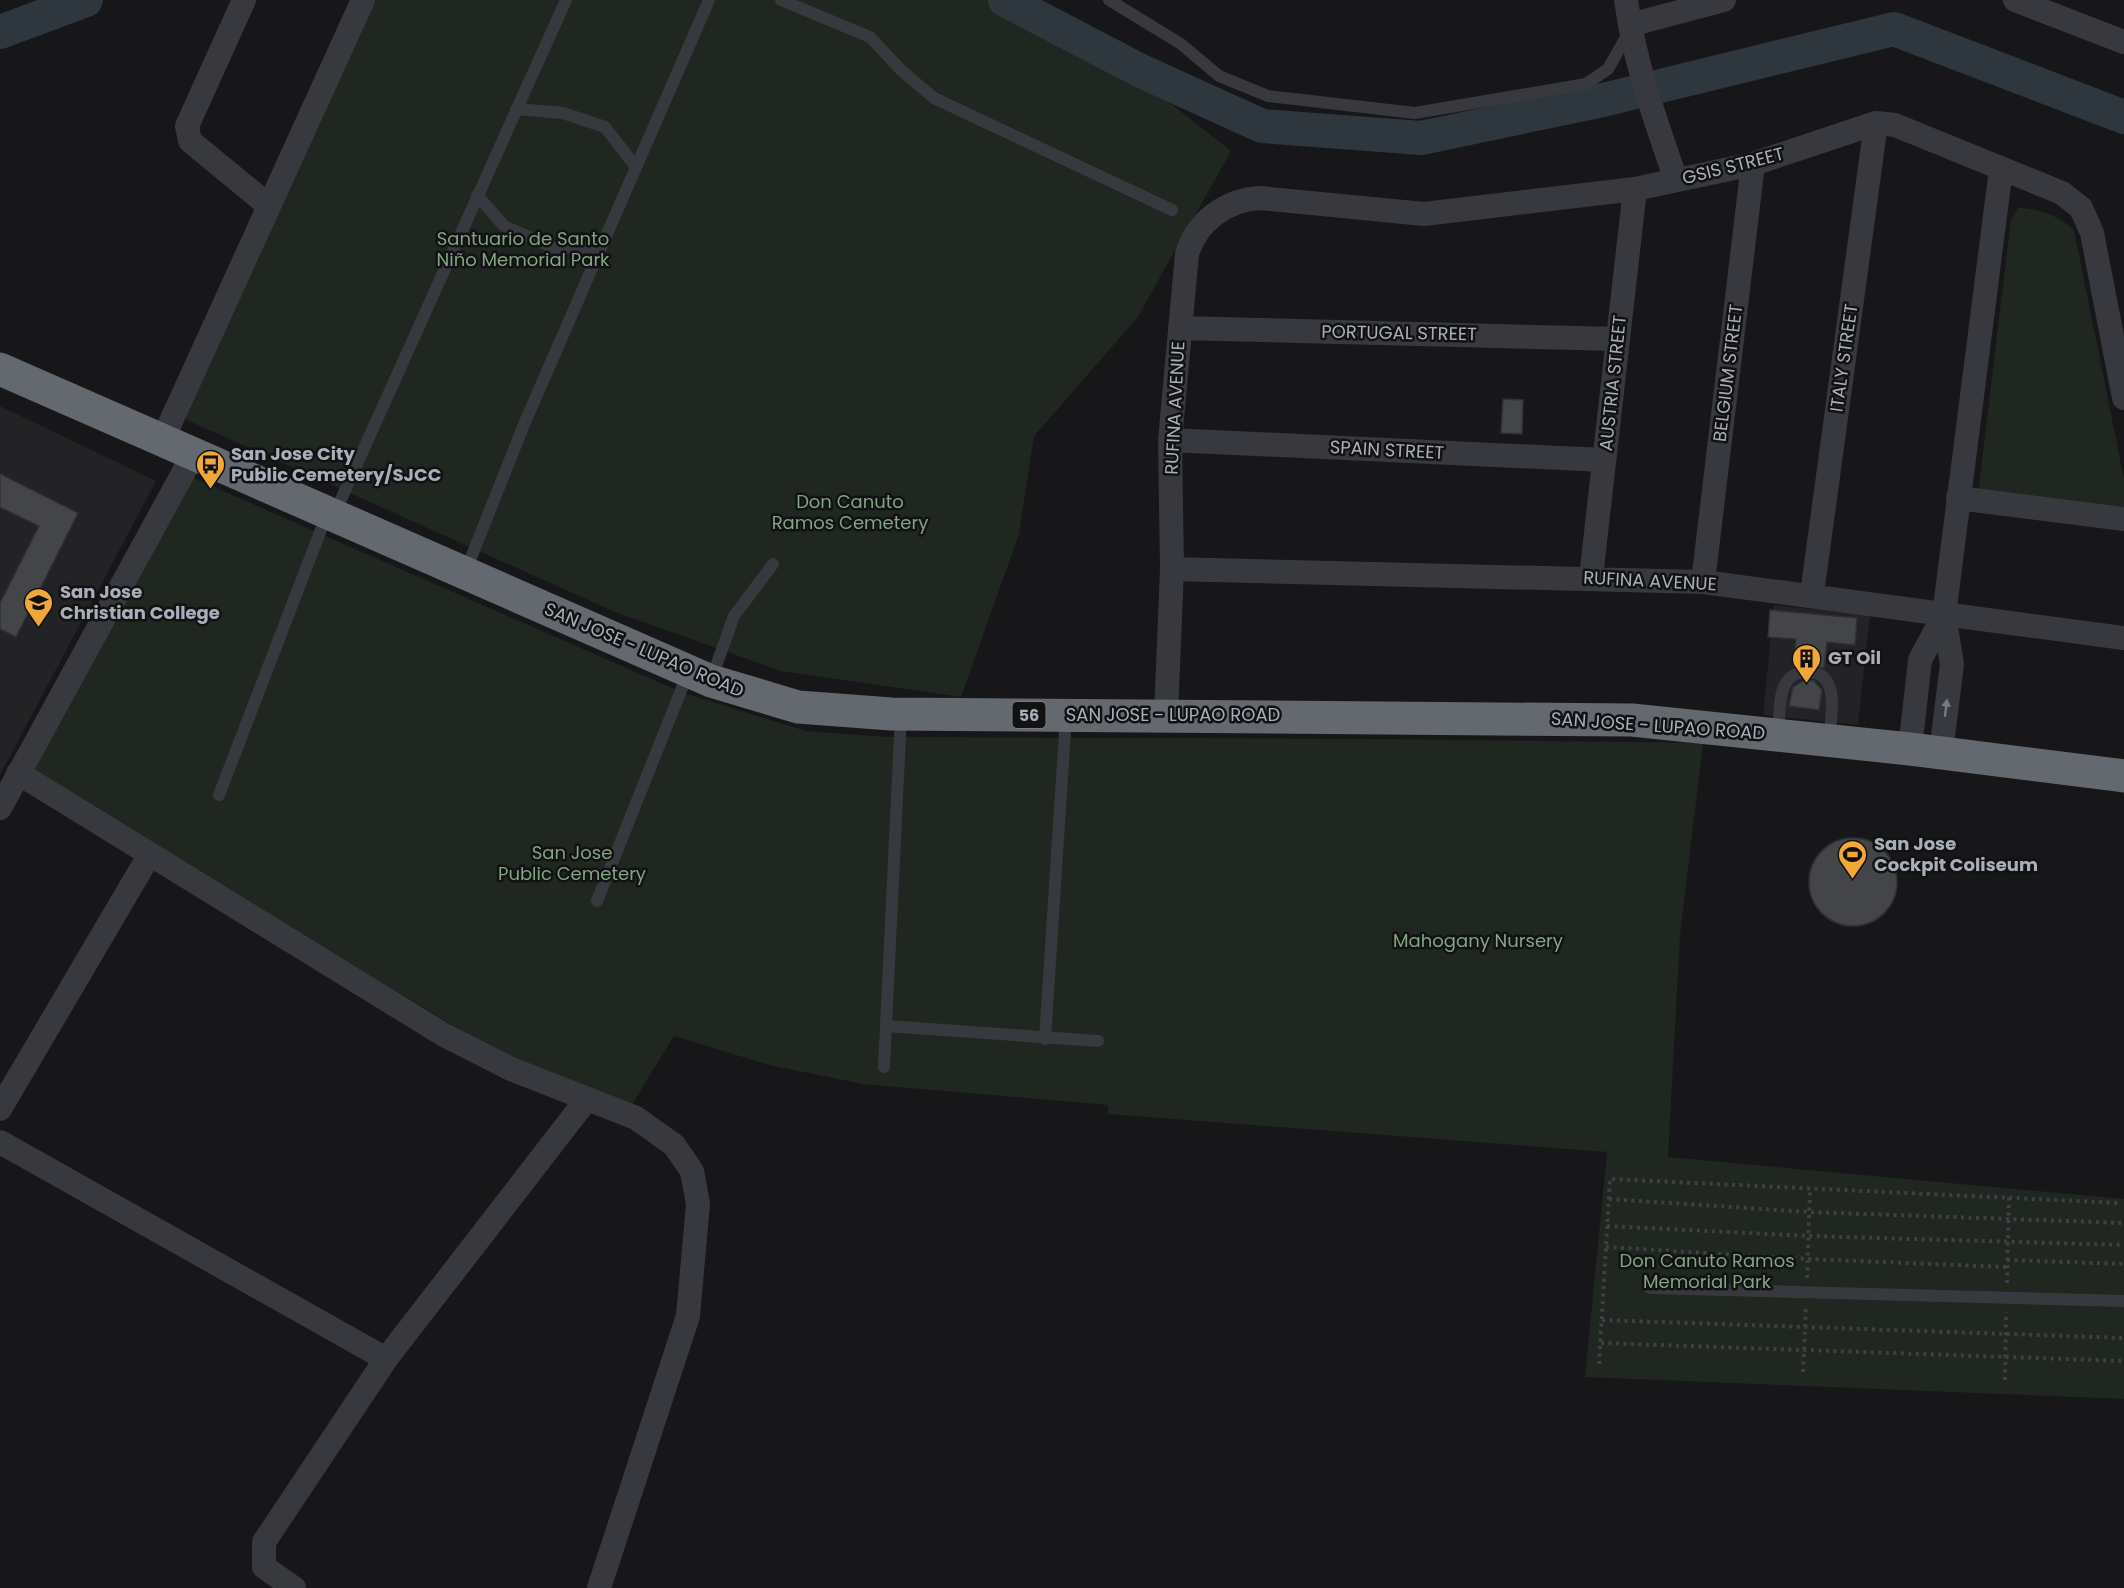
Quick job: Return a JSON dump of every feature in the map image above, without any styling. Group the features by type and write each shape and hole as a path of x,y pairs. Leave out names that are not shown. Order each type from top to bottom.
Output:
{"highway":[{"name":"SAN JOSE - LUPAO ROAD","path":"0,369 700,676 798,707 901,714 1632,720 1829,740 2124,776"}],"street":[{"path":"244,0 187,126 190,141 269,206"},
{"path":"162,441 363,0"},
{"path":"1626,0 1630,27 1642,72 1676,180"},
{"path":"1630,27 1724,0"},
{"path":"2015,0 2124,42"},
{"path":"1876,123 1895,125 2062,193 2086,216 2092,233 2124,398"},
{"name":"GSIS STREET","path":"1189,248 1208,220 1226,207 1247,199 1424,214 1635,189 1753,164 1876,123"},
{"name":"ITALY STREET","path":"1812,594 1876,123"},
{"name":"BELGIUM STREET","path":"1703,582 1753,164"},
{"path":"1925,751 1952,664 1944,615 2001,169"},
{"name":"AUSTRIA STREET","path":"1592,577 1635,189"},
{"name":"RUFINA AVENUE","path":"1166,715 1172,568 1170,440 1189,248"},
{"name":"PORTUGAL STREET","path":"1180,328 1618,339"},
{"name":"SPAIN STREET","path":"1170,440 1604,460"},
{"path":"0,808 193,455"},
{"path":"1958,498 2124,519"},
{"name":"RUFINA AVENUE","path":"1172,568 1592,577 1703,582 1812,594 1944,615 2124,638"},
{"path":"1925,751 1920,660 1944,615"},
{"path":"18,773 444,1035 503,1065 636,1118 674,1145 692,1171 698,1204 688,1316 599,1588"},
{"path":"0,1109 150,854"},
{"path":"294,1588 264,1567 264,1542 386,1359 587,1099"},
{"path":"0,1142 386,1359"}],"lane":[{"path":"219,795 330,514 566,0"},
{"path":"465,574 525,422 709,0"},
{"path":"781,0 870,37 902,71 934,98 1172,210"},
{"path":"1109,0 1181,44 1220,76 1268,96 1415,113 1586,84 1608,69 1630,27"},
{"path":"516,109 563,113 605,127 636,167"},
{"path":"477,195 504,226 554,248 601,247"},
{"path":"597,901 700,676 734,616 773,564"},
{"path":"1778,735 1784,685 1794,674 1809,671 1826,680 1832,692 1829,740"},
{"path":"884,1067 901,714"},
{"path":"1046,1039 1066,714"},
{"path":"886,1026 1098,1041"},
{"path":"1650,1288 2124,1301"}],"path":[{"path":"1599,1364 1610,1179 2119,1203"},
{"path":"1609,1199 1809,1212 2124,1223"},
{"path":"1607,1226 1808,1236 2124,1245"},
{"path":"1606,1247 1807,1259 2007,1267"},
{"path":"2007,1260 2124,1264"},
{"path":"1602,1320 2124,1338"},
{"path":"1601,1343 2124,1361"}],"shaded area":[{"name":"San Jose Christian College","path":"0,406 156,481 0,775"},
{"path":"1774,605 1870,615 1858,725 1763,715"}],"green space":[{"name":"Santuario de Santo Niño Memorial Park","path":"370,0 1039,0 1231,151 1137,318 1034,436 1019,534 961,697 781,671 615,612 178,416"},
{"path":"2018,208 2033,209 2048,214 2074,230 2124,479 2124,509 1978,494 2011,219"},
{"path":"189,476 681,692 806,731 887,737 1703,743 1680,935 1668,1157 2124,1199 2124,1399 1585,1377 1607,1152 1108,1114 1108,1105 863,1084 769,1065 674,1036 631,1106 498,1053 34,771"}],"building":[{"path":"1503,399 1523,400 1522,434 1501,433"},
{"path":"0,474 78,513 16,637 0,629 0,603 39,526 0,507"},
{"path":"1770,610 1857,618 1855,645 1827,642 1824,668 1806,664 1793,666 1796,639 1768,637"},
{"path":"1805,680 1814,681 1822,690 1819,710 1789,706 1793,687"},
{"name":"San Jose Cockpit Coliseum","path":"1853,838 1878,845 1890,857 1897,882 1890,907 1878,919 1853,926 1828,919 1816,907 1809,882 1816,857 1828,845"}],"waterway":[{"path":"0,32 86,0"},
{"path":"1005,0 1141,71 1262,126 1421,138 1603,100 1894,29 2124,117"}],"place":[{"name":"San Jose City Public Cemetery/SJCC","path":"210,490"},
{"name":"San Jose Christian College","path":"39,628"},
{"name":"GT Oil","path":"1807,684"},
{"name":"San Jose Cockpit Coliseum","path":"1853,880"}],"park label":[{"name":"Don Canuto Ramos Cemetery","path":"850,512"},
{"name":"San Jose Public Cemetery","path":"572,863"},
{"name":"Mahogany Nursery","path":"1478,941"},
{"name":"Don Canuto Ramos Memorial Park","path":"1707,1271"}]}
